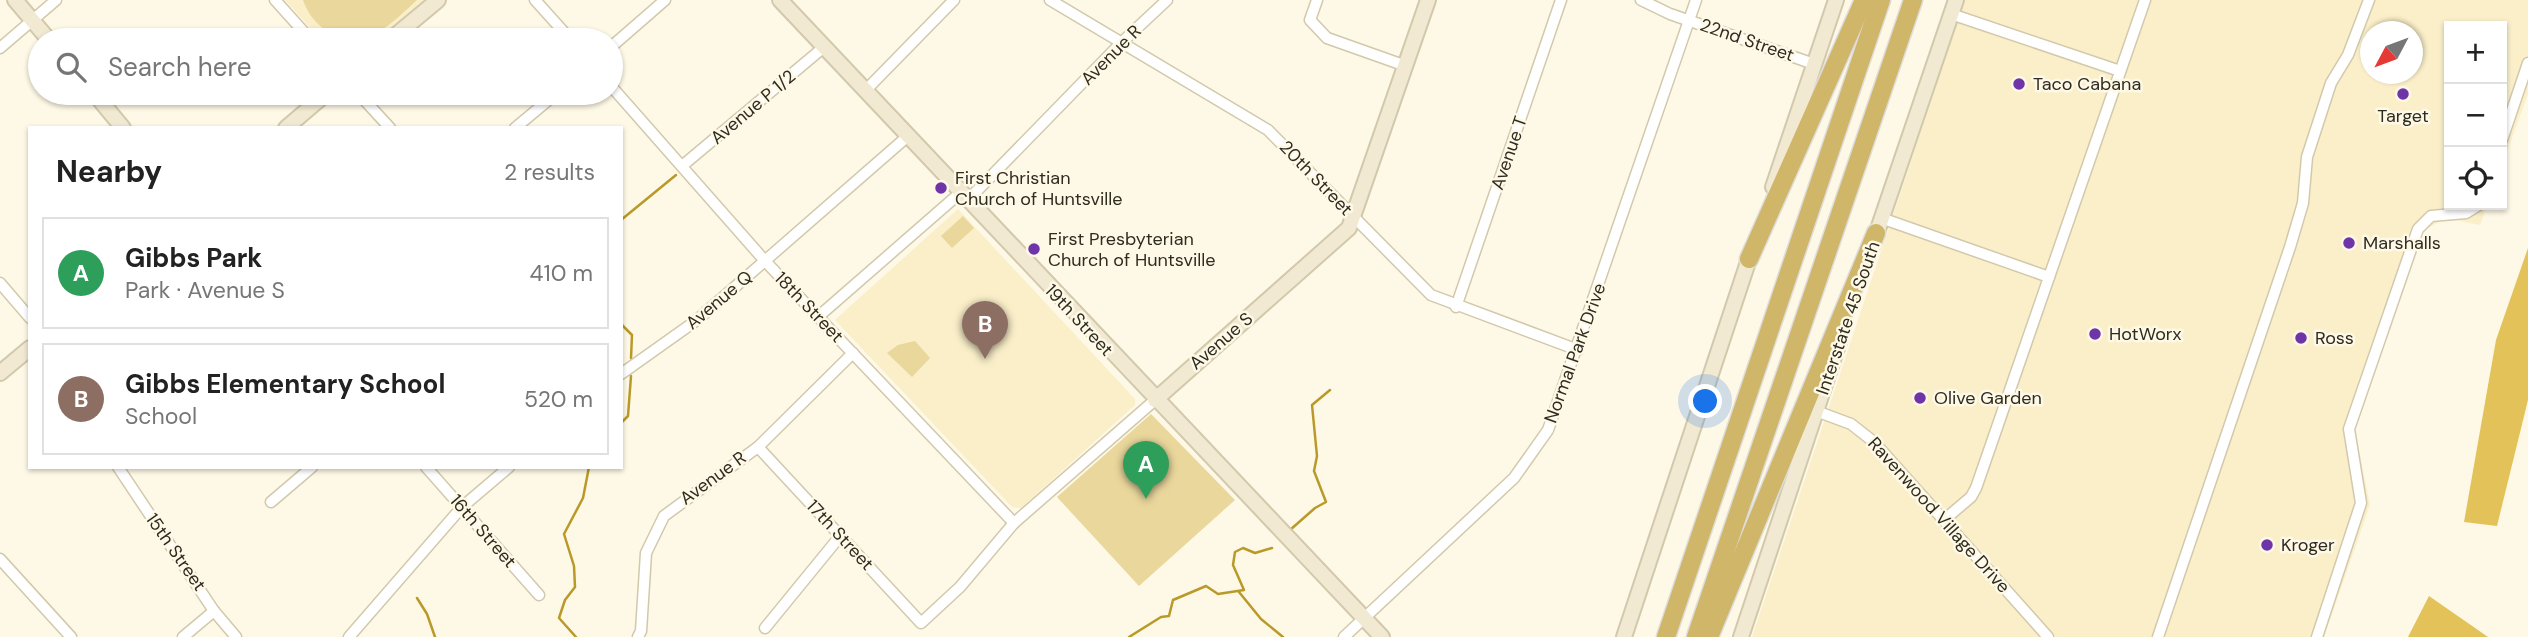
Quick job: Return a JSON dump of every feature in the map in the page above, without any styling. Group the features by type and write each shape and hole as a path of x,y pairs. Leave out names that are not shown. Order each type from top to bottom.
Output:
{"highway":[{"path":"1749,259 1864,0"},
{"path":"1666,637 1881,0"},
{"path":"1696,637 1913,0"},
{"path":"1709,637 1879,225"}],"street":[{"path":"15,0 38,28"},
{"path":"0,48 57,0"},
{"path":"275,0 300,28"},
{"path":"404,28 438,0"},
{"path":"535,0 560,28"},
{"path":"623,37 665,0"},
{"name":"19th Street","path":"780,0 1154,400 1382,637"},
{"path":"865,91 954,0"},
{"name":"20th Street","path":"1050,0 1268,130 1431,295 1456,307 1578,350"},
{"name":"Avenue R","path":"819,316 964,197 1167,0"},
{"path":"1317,0 1310,20 1327,38 1406,66"},
{"name":"Avenue S","path":"921,624 960,587 1014,523 1349,228 1428,0"},
{"name":"Avenue T","path":"1456,307 1561,0"},
{"name":"22nd Street","path":"1641,0 1814,64"},
{"name":"Normal Park Drive","path":"1343,637 1527,462 1548,430 1578,350 1696,0"},
{"path":"1624,637 1836,0"},
{"path":"1944,520 1971,497 1976,488 2145,0"},
{"path":"2158,637 2290,247 2303,203 2307,157 2331,81 2352,47 2369,0"},
{"path":"1954,7 2120,71"},
{"name":"Interstate 45 South","path":"1741,637 1954,7"},
{"name":"Avenue P 1/2","path":"682,166 824,47"},
{"path":"2507,125 2528,63"},
{"name":"18th Street","path":"623,100 765,261 1014,523"},
{"path":"104,105 121,126"},
{"path":"288,126 313,105"},
{"path":"369,105 388,126"},
{"path":"517,126 542,105"},
{"name":"Avenue Q","path":"623,373 697,320 908,136"},
{"path":"2317,637 2361,503 2349,429 2418,229 2431,216 2466,213 2471,210"},
{"path":"1879,225 2049,277"},
{"path":"0,283 28,316"},
{"path":"0,373 28,350"},
{"name":"Avenue R","path":"638,637 641,631 646,553 664,516 758,447 853,353"},
{"name":"Ravenwood Village Drive","path":"1816,411 1864,433 2048,637"},
{"name":"17th Street","path":"758,447 921,624"},
{"name":"15th Street","path":"119,469 214,611 236,637"},
{"path":"271,502 310,469"},
{"name":"16th Street","path":"428,469 539,595"},
{"path":"349,637 462,507 507,469"},
{"path":"765,628 841,535"},
{"path":"0,559 71,637"},
{"path":"183,637 214,611"}],"shaded area":[{"path":"285,0 424,0 391,28 310,28"},
{"path":"303,0 417,0 384,28 323,28 308,11"},
{"path":"1965,0 2528,0 2528,94 2507,151 2507,21 2444,21 2444,210 2485,210 2480,225 2446,218 2423,231 2355,431 2370,505 2324,637 1752,637"},
{"path":"958,209 1135,399 1135,405 1021,508 1012,507 835,320"},
{"path":"963,216 974,228 952,248 941,236"},
{"path":"2528,248 2528,400 2497,526 2464,522 2496,340"},
{"path":"915,341 930,358 912,377 887,353 898,345"},
{"path":"1151,414 1235,500 1139,586 1057,497"},
{"path":"2429,596 2488,637 2408,637"}],"waterway":[{"path":"623,218 676,175"},
{"path":"623,326 632,335 631,358"},
{"path":"623,421 628,416 631,376"},
{"path":"1290,530 1326,502 1314,471 1317,456 1312,405 1330,390"},
{"path":"576,637 559,618 565,600 575,587 574,566 564,534 583,498 589,469"},
{"path":"1129,637 1161,617 1169,616 1173,600 1206,586 1218,594 1244,590 1233,565 1235,552 1243,548 1255,553 1272,548"},
{"path":"1239,592 1261,619 1283,637"},
{"path":"417,598 427,614 435,637"}],"place":[{"name":"Taco Cabana","path":"2019,84"},
{"name":"Target","path":"2403,94"},
{"name":"First Christian Church of Huntsville","path":"941,188"},
{"name":"Marshalls","path":"2349,243"},
{"name":"First Presbyterian Church of Huntsville","path":"1034,249"},
{"name":"HotWorx","path":"2095,334"},
{"name":"Ross","path":"2301,338"},
{"name":"Gibbs Elementary School","path":"985,359"},
{"name":"Olive Garden","path":"1920,398"},
{"name":"Gibbs Park","path":"1146,499"},
{"name":"Kroger","path":"2267,545"}]}
